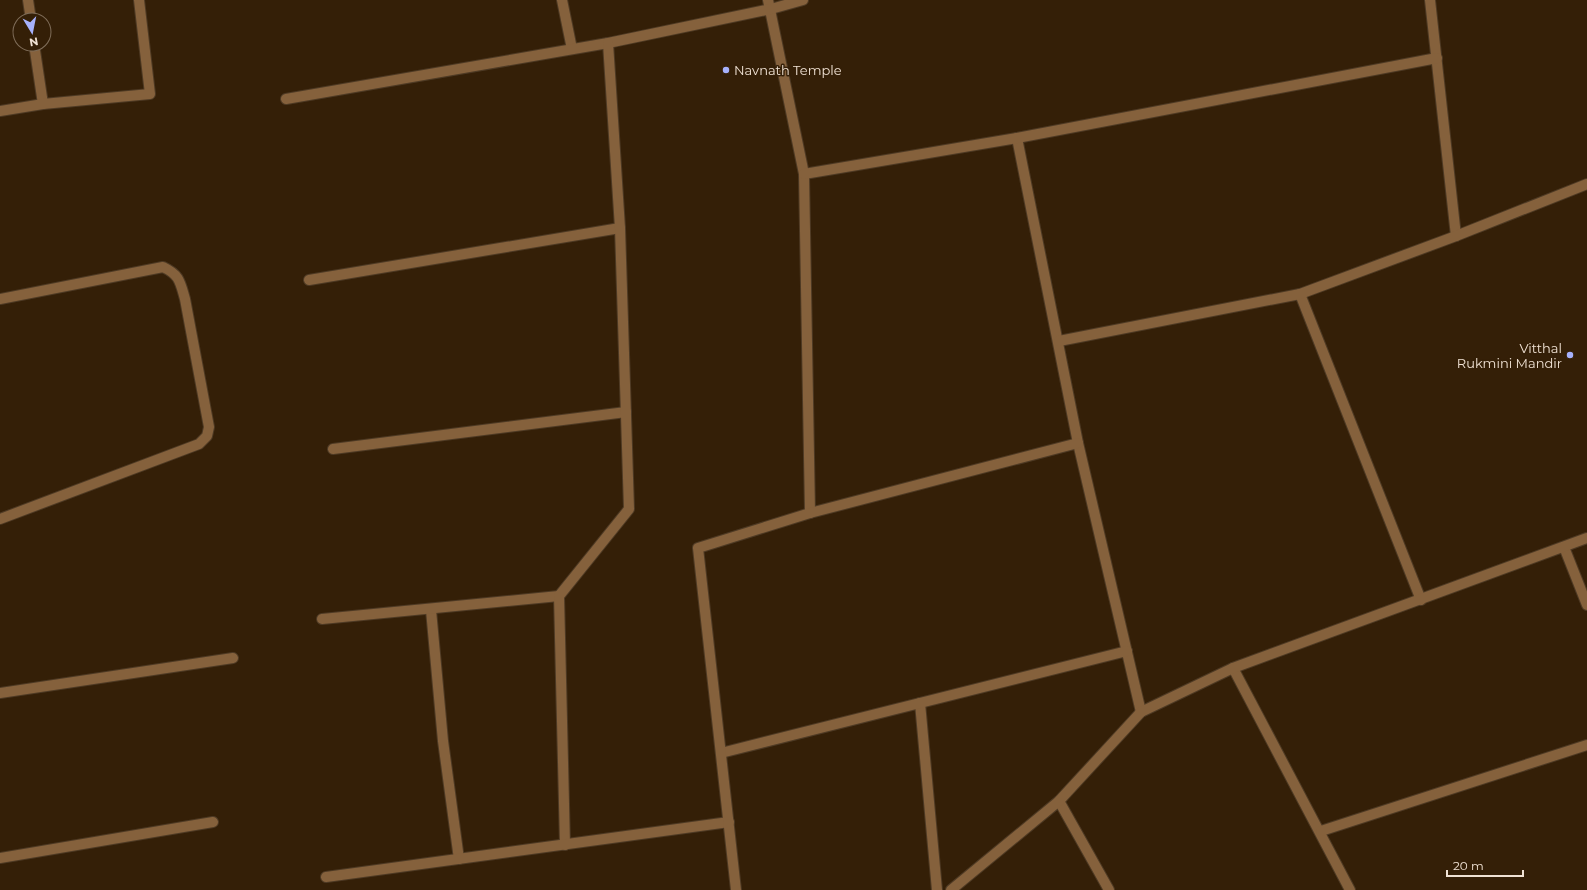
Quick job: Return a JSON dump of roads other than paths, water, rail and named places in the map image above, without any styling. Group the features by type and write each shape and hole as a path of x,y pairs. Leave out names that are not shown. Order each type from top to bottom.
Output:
{"street":[{"path":"28,0 30,12"},
{"path":"0,112 43,104 150,94 140,0"},
{"path":"562,0 572,49"},
{"path":"286,99 608,44 770,4 802,0"},
{"path":"1430,0 1456,236"},
{"path":"770,4 804,174 810,513"},
{"path":"565,845 559,596 629,509 620,228 608,44"},
{"path":"35,52 43,104"},
{"path":"804,174 1017,138 1437,58"},
{"path":"1017,138 1059,341 1078,443 1141,712"},
{"path":"1059,341 1300,294 1456,236 1587,184"},
{"path":"310,280 620,228"},
{"path":"0,299 163,267 175,272 180,282 185,299 209,426 207,436 199,444 0,519"},
{"path":"1300,294 1421,600"},
{"path":"333,449 626,412"},
{"path":"736,890 698,548 810,513 1078,443"},
{"path":"951,890 1059,801 1141,712 1233,668 1587,538"},
{"path":"1564,547 1587,606"},
{"path":"322,619 431,610 559,596"},
{"path":"431,610 443,741 459,859"},
{"path":"721,753 1127,651"},
{"path":"0,693 233,658"},
{"path":"1233,668 1321,831 1350,890"},
{"path":"920,703 937,890"},
{"path":"1321,831 1587,745"},
{"path":"1059,801 1109,890"},
{"path":"0,858 212,822"},
{"path":"326,877 729,822"}],"place":[{"name":"Navnath Temple","path":"726,70"},
{"name":"Vitthal Rukmini Mandir","path":"1570,355"}]}
